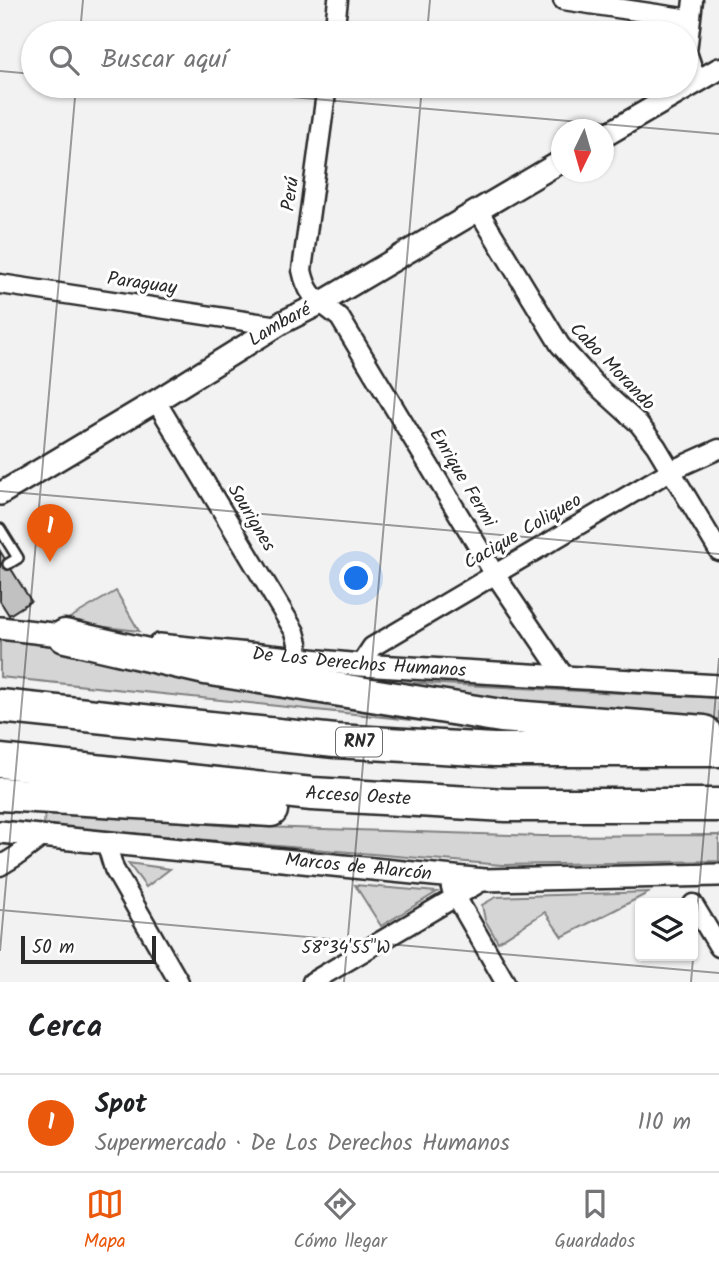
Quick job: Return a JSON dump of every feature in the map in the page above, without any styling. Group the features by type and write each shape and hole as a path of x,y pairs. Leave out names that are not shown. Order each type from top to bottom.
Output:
{"highway":[{"path":"65,636 205,668 501,716 719,733"},
{"name":"RN7","path":"0,706 348,741 542,751 719,750"},
{"name":"Acceso Oeste","path":"0,761 312,794 506,805 719,805"},
{"path":"0,794 316,812 506,805"}],"street":[{"path":"335,21 338,0"},
{"path":"563,0 690,19 693,0"},
{"path":"698,81 719,69"},
{"name":"Perú","path":"319,304 305,286 302,270 325,98"},
{"path":"614,130 669,98"},
{"name":"Lambaré","path":"0,494 278,326 551,167"},
{"name":"Cabo Morando","path":"478,210 559,345 596,385 639,424 656,446 719,551"},
{"name":"Paraguay","path":"0,284 278,326"},
{"name":"Enrique Fermi","path":"319,304 340,318 495,573 566,679"},
{"name":"Sourignes","path":"156,401 295,632 299,660"},
{"name":"Cacique Coliqueo","path":"360,665 372,647 670,471 719,449"},
{"name":"De Los Derechos Humanos","path":"0,628 360,665 719,686"},
{"name":"Marcos de Alarcón","path":"0,832 484,880 719,875"},
{"path":"0,866 43,836"},
{"path":"106,842 114,869 179,982"},
{"path":"444,875 505,982"},
{"path":"683,877 690,898"},
{"path":"312,982 484,880"},
{"path":"698,914 719,947"}],"lane":[{"path":"0,529 18,558 8,564"}],"shaded area":[{"path":"116,591 139,631 63,622"},
{"path":"0,637 419,714 422,721 0,677"},
{"path":"342,679 719,698 719,719 669,720 510,708"},
{"path":"45,811 231,826 542,836 719,835 719,861 502,865 44,826"},
{"path":"128,863 170,869 146,887"},
{"path":"355,885 437,892 381,926"},
{"path":"650,892 562,937 545,912 498,942 485,920 482,905 496,897"}],"building":[{"path":"0,551 31,601 9,615 0,601"}],"place":[{"name":"Spot","path":"50,562"}]}
